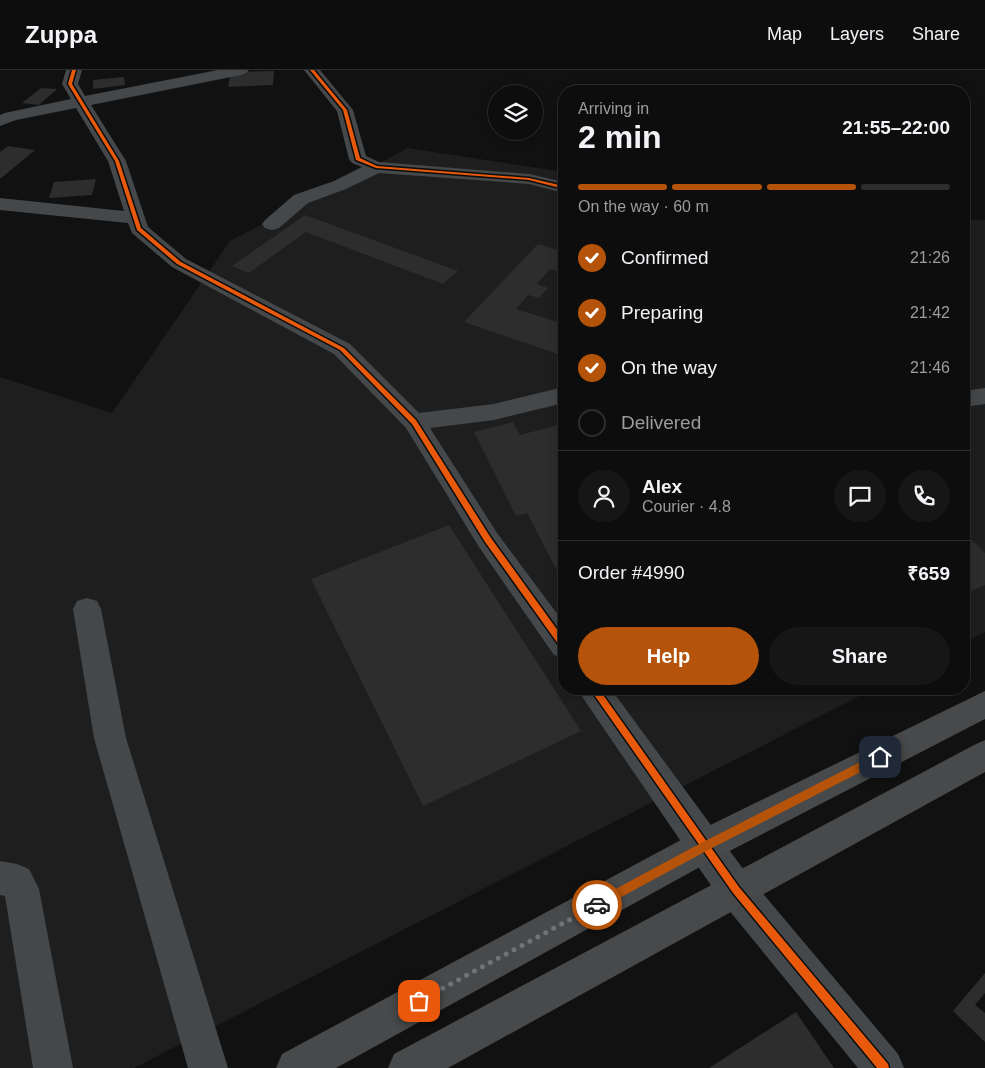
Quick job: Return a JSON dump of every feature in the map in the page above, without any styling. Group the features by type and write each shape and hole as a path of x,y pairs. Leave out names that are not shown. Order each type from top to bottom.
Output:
{"highway":[{"path":"296,1068 706,846 985,704"},
{"path":"408,1068 985,755"}],"street":[{"path":"74,70 70,84 117,161 139,230 179,263 342,350 414,422 488,540 558,638"},
{"path":"0,121 11,116 241,70"},
{"path":"312,70 345,110 358,159 376,167 529,180 558,187"},
{"path":"272,224 301,199 340,186 376,167"},
{"path":"0,204 134,218"},
{"path":"414,422 494,412 558,396"},
{"path":"970,398 985,396"},
{"path":"87,609 110,738 208,1068"},
{"path":"598,695 736,890 884,1068"},
{"path":"0,878 17,881 21,890 54,1068"}],"shaded area":[{"path":"408,148 558,171 558,695 861,695 134,1068 0,1068 0,377 112,413 230,241"},
{"path":"970,219 985,220 985,632 970,639"}],"building":[{"path":"274,71 273,85 228,87 231,72"},
{"path":"124,77 125,85 93,89 93,80"},
{"path":"41,88 57,89 39,105 22,103"},
{"path":"8,146 35,150 0,179 0,152"},
{"path":"96,179 92,195 49,198 54,182"},
{"path":"305,215 458,271 443,284 306,232 249,273 232,266"},
{"path":"538,244 558,250 558,271 550,269 537,284 548,288 539,298 528,295 516,309 558,322 558,354 464,322"},
{"path":"513,422 520,435 558,425 558,572 527,513 516,516 474,432"},
{"path":"449,525 581,731 423,806 311,579"},
{"path":"970,538 985,553 985,585 970,591"},
{"path":"985,973 985,993 975,1005 985,1013 985,1042 953,1011"},
{"path":"796,1012 834,1068 709,1068"}],"cycle path":[{"path":"74,70 70,84 117,161 139,229 179,263 342,349 414,422 488,540 558,638"},
{"path":"312,70 345,110 358,159 376,167 529,179 558,186"},
{"path":"598,695 736,890 884,1068"}],"way so far":[{"path":"419,1001 597,905"}],"route":[{"path":"597,905 706,846 880,757"}]}
